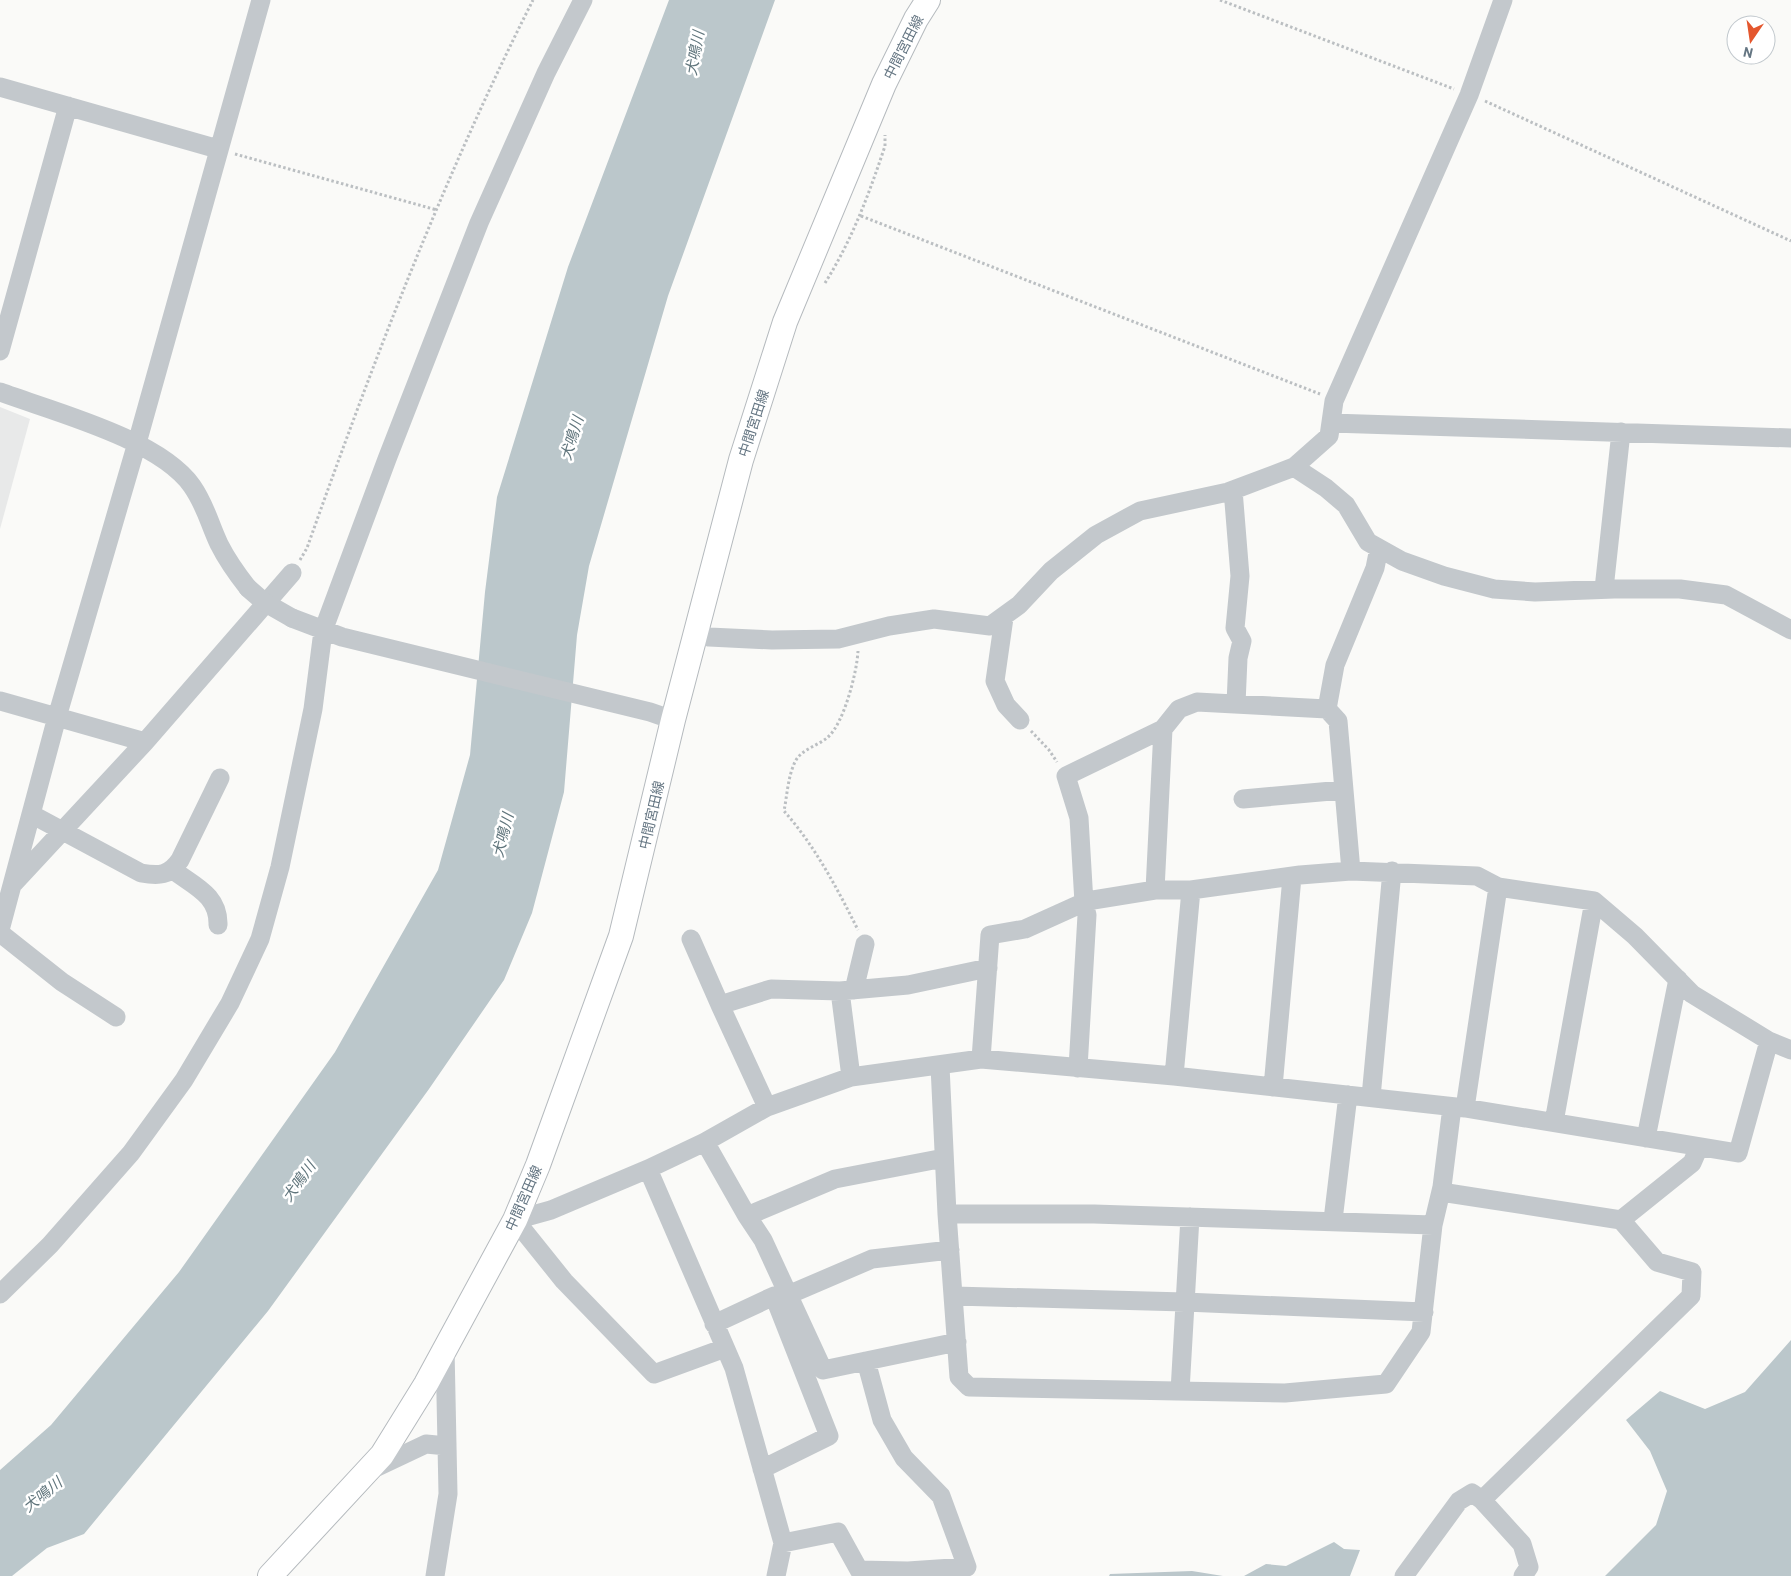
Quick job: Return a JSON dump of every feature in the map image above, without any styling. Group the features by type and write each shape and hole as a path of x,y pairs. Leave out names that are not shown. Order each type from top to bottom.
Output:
{"main road":[{"name":"中間宮田線","path":"270,1576 382,1455 426,1384 515,1220 541,1156 621,936 673,720 741,460 785,322 884,84 916,19 928,0"}],"street":[{"path":"116,1017 62,982 0,931 57,717 137,443 261,0"},
{"path":"0,1294 50,1245 131,1153 184,1080 230,1003 260,939 280,868 313,709 323,631 386,459 479,223 546,73 583,0"},
{"path":"697,634 710,637 772,640 838,639 889,626 934,619 990,626 1004,618 1051,571 1096,535 1140,512 1234,490 1294,467 1329,436 1334,401 1469,94 1503,0"},
{"path":"0,87 218,149"},
{"path":"0,351 68,106"},
{"path":"0,392 137,443 175,467 191,484 207,509 218,542 230,565 248,588 264,602 292,618 342,637 650,712 673,720"},
{"path":"1330,423 1791,438"},
{"path":"1604,589 1621,432"},
{"path":"1294,467 1326,488 1346,505 1368,542 1402,561 1444,576 1494,589 1535,592 1604,589 1680,589 1726,595 1791,630"},
{"path":"1234,490 1240,576 1235,628 1242,641 1238,658 1236,704"},
{"path":"1327,709 1335,665 1375,568 1379,548"},
{"path":"11,886 145,742 292,573"},
{"path":"1004,618 995,681 1006,704 1020,720"},
{"path":"0,701 145,742"},
{"path":"1078,1068 1088,915 1084,903 1079,818 1066,776 1163,729 1179,709 1198,702 1327,709 1338,721 1342,790 1351,871"},
{"path":"1155,890 1163,729"},
{"path":"31,814 141,873 156,875 173,870 180,860 220,778"},
{"path":"1243,798 1342,790"},
{"path":"173,870 212,898 218,912 218,924"},
{"path":"981,1059 990,934 1025,929 1084,903 1155,890 1191,890 1351,871 1477,876 1498,886 1594,901 1635,936 1692,994 1769,1042 1791,1050"},
{"path":"1371,1097 1392,872"},
{"path":"1273,1087 1292,877"},
{"path":"940,1066 947,1214 959,1377 970,1386 1285,1393 1386,1384 1421,1332 1434,1225 1458,1107 1498,886"},
{"path":"1174,1076 1191,890"},
{"path":"1554,1122 1594,901"},
{"path":"691,939 767,1107"},
{"path":"851,1077 847,991 865,944"},
{"path":"720,1005 771,989 847,991 908,984 988,968"},
{"path":"1646,1138 1678,980"},
{"path":"725,1348 654,1374 564,1281 515,1220 551,1210 648,1169 705,1142 767,1107 851,1077 981,1059 1174,1076 1458,1107 1738,1153 1769,1042"},
{"path":"1333,1220 1348,1095"},
{"path":"705,1142 747,1216 763,1240 823,1370 957,1342"},
{"path":"1621,1220 1692,1163 1699,1147"},
{"path":"747,1216 835,1178 944,1158"},
{"path":"648,1169 734,1368 783,1543 776,1576"},
{"path":"1441,1192 1621,1220 1657,1262 1692,1272 1692,1296 1482,1500"},
{"path":"947,1214 1333,1220 1434,1225"},
{"path":"1180,1391 1190,1217"},
{"path":"788,1296 872,1259 950,1250"},
{"path":"714,1324 774,1296 829,1436 762,1469"},
{"path":"954,1296 1185,1302 1424,1312"},
{"path":"435,1576 448,1494 445,1348"},
{"path":"783,1543 838,1532 859,1570 968,1571 941,1496 904,1458 882,1420 866,1361"},
{"path":"366,1473 426,1444 447,1446"},
{"path":"1404,1576 1460,1501 1472,1493 1482,1500 1522,1544 1529,1568 1523,1576"}],"path":[{"path":"292,573 307,548 355,415 437,210 494,77 533,0"},
{"path":"1220,0 1469,94 1791,241"},
{"path":"824,283 840,258 861,216 886,146 885,135 889,126"},
{"path":"218,149 437,210"},
{"path":"861,216 1334,401"},
{"path":"858,634 857,664 838,725 829,736 801,753 794,762 784,811 802,831 834,885 865,944"},
{"path":"1020,720 1049,750 1066,776"}],"shaded area":[{"path":"0,407 30,419 0,529"}],"water":[{"name":"犬鳴川","path":"669,0 775,0 668,296 589,566 577,635 564,792 532,913 504,980 429,1089 268,1311 84,1534 47,1548 12,1576 0,1576 0,1470 51,1425 179,1272 335,1052 438,870 470,755 485,592 497,497 568,267"},
{"path":"1791,1340 1791,1576 1605,1576 1656,1525 1667,1491 1650,1451 1626,1420 1660,1391 1705,1409 1745,1392"},
{"path":"1334,1542 1344,1549 1360,1550 1350,1576 1244,1576 1266,1564 1286,1566"},
{"path":"1192,1571 1223,1576 1109,1576 1110,1574"}]}
